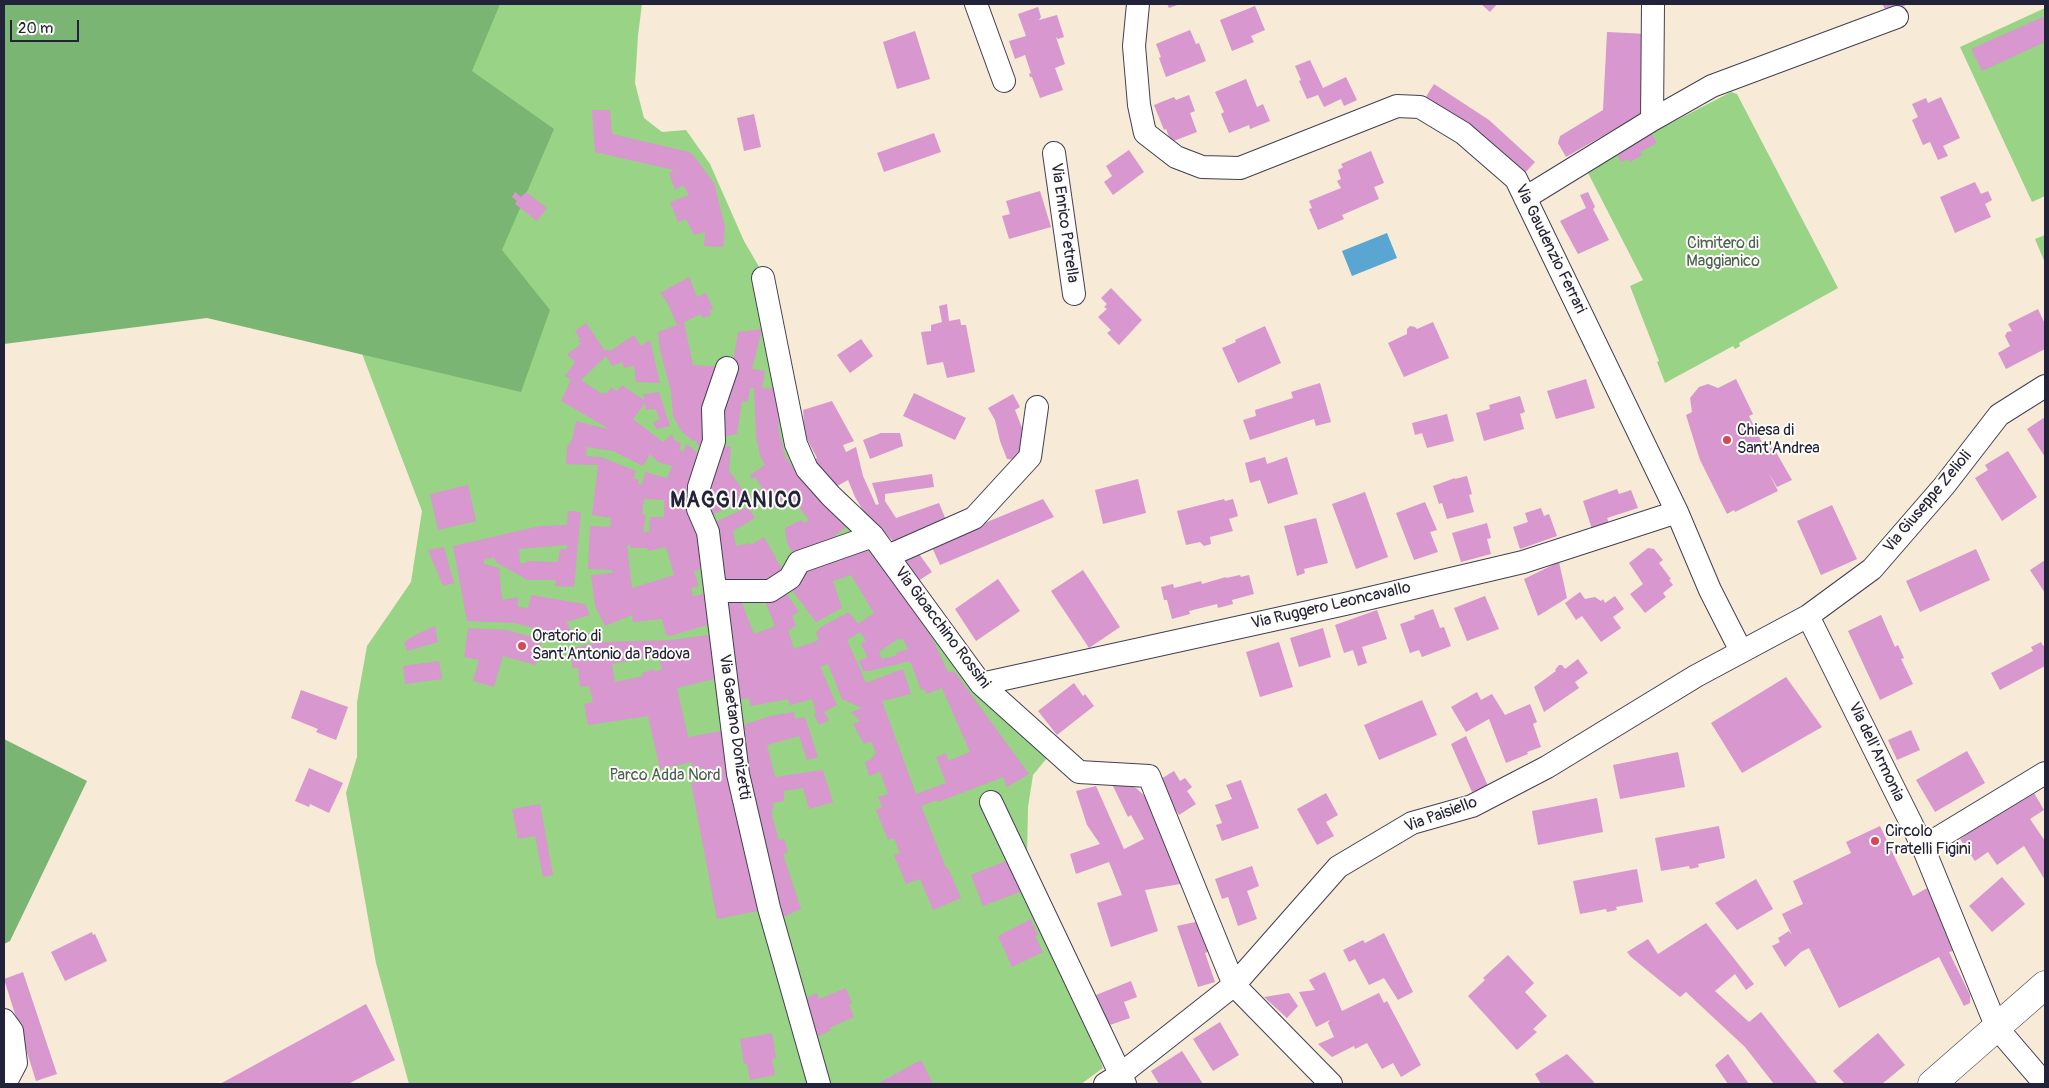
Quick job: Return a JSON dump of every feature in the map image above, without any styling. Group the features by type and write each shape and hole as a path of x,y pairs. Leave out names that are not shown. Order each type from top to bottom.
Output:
{"main road":[{"path":"1932,1084 2045,985"}],"street":[{"path":"976,4 1004,81"},
{"name":"Via Gaudenzio Ferrari","path":"1138,4 1134,46 1139,105 1145,133 1176,157 1202,167 1240,168 1397,106 1420,107 1470,139 1516,178 1677,512 1710,590 1741,651"},
{"path":"1652,4 1652,120"},
{"path":"1525,198 1652,120 1712,86 1897,17"},
{"name":"Via Enrico Petrella","path":"1054,153 1074,294"},
{"name":"Via Gioacchino Rossini","path":"763,278 796,444 807,469 831,496 873,536 981,684 1079,772 1149,776 1234,985"},
{"name":"Via Gaetano Donizetti","path":"726,368 713,409 714,441 699,487 698,509 708,532 738,774 769,908 819,1084"},
{"name":"Via Giuseppe Zelioli","path":"1808,616 1872,569 1944,486 1999,415 2045,386"},
{"path":"888,556 974,518 1030,456 1037,407"},
{"name":"Via Ruggero Leoncavallo","path":"981,684 1345,604 1523,562 1677,512"},
{"path":"716,591 770,591 790,578 799,562 873,536"},
{"name":"Via Paisiello","path":"1117,1081 1234,985 1338,867 1412,823 1472,806 1548,767 1696,676 1808,616"},
{"name":"Via dell'Armonia","path":"1808,616 1923,846 1997,1028 2045,1084"},
{"path":"1923,846 2045,773"},
{"path":"991,802 1117,1081"},
{"path":"1234,985 1331,1084"},
{"path":"4,1020 12,1032 16,1063 5,1084"}],"green space":[{"path":"4,4 500,4 472,71 554,129 502,250 550,310 521,392 207,318 4,344"},
{"name":"Parco Adda Nord","path":"30,4 642,4 635,83 644,118 662,132 686,130 710,164 744,241 772,289 781,417 1047,758 1033,775 1028,807 1027,857 1103,1068 1081,1084 409,1084 376,963 346,793 357,757 357,702 367,646 411,582 422,511 340,296"},
{"path":"2045,8 2045,196 2032,202 1960,47"},
{"name":"Cimitero di Maggianico","path":"1731,92 1737,94 1838,288 1739,343 1740,346 1735,349 1733,346 1665,383 1657,362 1659,361 1630,286 1643,280 1588,173 1590,166"},
{"path":"2045,235 2045,263 2035,239"},
{"path":"4,739 87,781 10,941 4,944"}],"water":[{"path":"1387,233 1397,258 1352,276 1342,251"}],"building":[{"path":"1167,4 1180,4 1169,8"},
{"path":"1481,4 1497,4 1490,12"},
{"path":"1882,4 1908,4 1888,14"},
{"path":"1255,6 1265,30 1251,36 1254,42 1232,51 1220,20"},
{"path":"1038,7 1041,17 1039,20 1057,15 1064,37 1058,39 1056,37 1065,64 1055,68 1063,90 1040,98 1032,77 1030,77 1029,74 1031,73 1025,55 1015,59 1009,41 1026,36 1018,14"},
{"path":"2045,16 2045,42 1982,71 1971,49"},
{"path":"1190,30 1196,44 1199,43 1206,61 1166,77 1156,44"},
{"path":"915,31 930,79 897,89 883,42"},
{"path":"1607,32 1648,34 1641,114 1566,157 1558,143 1560,136 1603,110"},
{"path":"1310,60 1323,88 1346,77 1357,100 1344,106 1341,99 1324,107 1318,95 1307,99 1295,66"},
{"path":"1246,79 1257,107 1263,104 1270,121 1250,129 1249,125 1229,133 1221,114 1224,112 1215,92"},
{"path":"1434,84 1489,120 1535,162 1524,174 1424,100"},
{"path":"1189,95 1195,111 1190,113 1197,132 1171,142 1154,105 1174,97 1176,100"},
{"path":"1941,97 1960,138 1943,146 1948,156 1938,160 1930,142 1923,145 1912,120 1918,117 1912,104 1926,98 1928,103"},
{"path":"592,110 610,110 612,134 689,152 693,155 714,183 725,227 723,247 704,246 705,232 694,235 686,219 678,222 670,202 689,195 683,185 675,190 669,173 674,170 595,152"},
{"path":"754,114 761,147 744,151 737,118"},
{"path":"934,133 941,152 884,172 877,153"},
{"path":"1651,133 1657,143 1640,152 1642,155 1630,162 1628,159 1621,162 1616,152"},
{"path":"1129,150 1144,172 1113,195 1104,182 1112,176 1106,166"},
{"path":"1371,151 1384,183 1374,187 1379,199 1342,215 1344,219 1318,230 1309,209 1312,208 1309,201 1341,188 1337,181 1341,179 1338,170 1343,167 1341,164"},
{"path":"1975,182 1981,194 1988,191 1992,200 1985,204 1991,217 1955,233 1940,197"},
{"path":"1040,191 1051,227 1009,239 1002,216 1010,214 1006,201"},
{"path":"515,192 521,197 526,192 547,208 537,221 515,204 517,201 512,197"},
{"path":"1588,192 1595,207 1593,209 1609,240 1578,254 1560,221 1586,208 1580,195"},
{"path":"689,277 697,297 706,293 713,309 709,311 711,315 703,318 701,314 684,322 693,365 723,367 710,442 698,446 695,440 693,441 682,432 673,416 671,391 660,350 658,332 677,325 667,302 660,293"},
{"path":"1111,288 1142,320 1119,345 1107,333 1111,330 1098,317 1107,309 1104,307 1107,304 1101,298"},
{"path":"947,304 949,321 960,319 961,325 966,325 975,372 947,378 943,362 927,365 921,332 931,331 931,325 942,322 939,306"},
{"path":"2038,309 2045,324 2045,349 2006,369 1998,353 2010,346 2005,336 2007,332 2012,331 2008,324"},
{"path":"1433,322 1449,358 1404,377 1388,343 1407,334 1407,329 1410,326 1417,329"},
{"path":"586,323 605,351 608,349 610,351 634,335 641,346 650,340 660,383 636,382 634,366 624,368 622,362 612,366 606,356 581,380 602,394 604,392 607,394 611,387 617,391 622,385 644,400 643,394 659,392 670,426 657,429 653,423 660,419 655,409 646,410 645,403 633,419 663,442 672,434 674,440 681,443 679,450 684,451 686,444 694,449 702,460 710,567 694,571 699,586 691,588 693,596 712,592 717,622 670,636 666,635 662,619 633,622 632,615 605,626 595,606 591,575 612,573 612,570 588,569 590,526 610,527 611,518 592,515 598,465 566,464 567,447 572,440 576,421 607,429 561,401 571,380 565,376 575,362 567,354 581,344 575,331","holes":["587,447 613,451 643,466 650,454 658,462 672,466 667,478 645,472 642,485 638,484 639,480 633,478 636,471 601,457 586,456","644,499 664,500 664,517 650,517 649,532 643,532 646,515 642,514","627,545 630,545 631,548 647,548 648,551 666,547 674,575 632,588"]},
{"path":"1265,326 1281,363 1238,383 1222,348"},
{"path":"762,329 752,369 765,371 762,388 777,389 779,432 785,456 793,468 830,503 848,525 830,540 794,555 787,543 785,528 801,520 804,523 809,520 790,496 774,508 766,497 756,503 751,495 762,488 755,477 752,479 750,475 765,465 760,456 756,437 754,388 750,388 748,402 742,401 737,434 716,438 717,410 734,357 738,332"},
{"path":"861,339 873,356 850,373 837,355"},
{"path":"1586,379 1595,408 1556,419 1547,391"},
{"name":"Chiesa di Sant'Andrea","path":"1736,379 1753,414 1749,416 1766,451 1773,447 1792,480 1777,487 1769,473 1778,491 1727,514 1700,460 1686,415 1692,412 1690,398 1699,387 1708,384 1718,388"},
{"path":"1320,383 1331,422 1316,426 1314,419 1250,440 1243,420 1256,416 1255,410 1293,398 1291,392"},
{"path":"914,393 966,418 955,440 903,416"},
{"path":"1013,394 1020,407 1015,410 1027,441 1017,460 1007,459 995,420 988,408"},
{"path":"1520,396 1525,412 1520,414 1524,429 1484,441 1476,413 1490,409 1489,405"},
{"path":"832,401 854,441 843,445 846,452 856,447 863,476 876,505 879,504 872,483 932,474 934,487 885,494 885,501 896,518 939,503 948,525 894,542 864,512 848,480 830,490 810,462 817,458 805,435 803,410"},
{"path":"1447,414 1454,441 1427,448 1422,433 1415,435 1412,423"},
{"path":"2045,417 2045,457 2027,429"},
{"path":"881,433 900,433 903,446 870,459 863,440"},
{"path":"731,446 729,471 739,484 746,498 708,517 705,482 714,448"},
{"path":"2008,451 2037,497 2002,521 1975,478 1988,470 1985,465"},
{"path":"1265,457 1267,464 1287,457 1298,494 1268,504 1260,480 1250,483 1245,463"},
{"path":"1467,476 1472,494 1469,495 1474,512 1447,519 1442,503 1439,504 1433,486"},
{"path":"1138,479 1146,513 1103,524 1095,490"},
{"path":"468,485 476,521 438,530 430,494"},
{"path":"1617,489 1619,494 1631,490 1638,508 1607,518 1609,523 1592,529 1583,501"},
{"path":"1365,492 1388,557 1356,569 1332,504"},
{"path":"1043,499 1054,517 940,565 931,545"},
{"path":"1224,499 1225,501 1233,499 1238,516 1229,519 1233,531 1210,537 1211,544 1204,546 1200,542 1186,545 1177,511"},
{"path":"1425,502 1437,530 1430,532 1438,552 1414,560 1396,513"},
{"path":"1832,505 1857,559 1821,575 1797,521"},
{"path":"748,507 755,518 733,531 736,546 750,543 751,545 764,537 786,576 758,584 756,579 721,582 711,524"},
{"path":"1541,508 1544,516 1549,514 1557,536 1520,549 1513,527 1528,522 1525,513"},
{"path":"568,511 581,512 574,587 555,586 556,580 527,580 496,562 494,557 484,560 484,564 499,568 502,600 518,597 518,607 528,608 531,595 585,604 590,615 566,622 577,639 563,639 515,623 467,621 453,546 540,526 567,525","holes":["567,545 567,549 560,549 558,562 527,561 527,563 520,563 519,549"]},
{"path":"1316,518 1328,563 1304,569 1305,573 1297,576 1284,526"},
{"path":"1487,523 1491,538 1487,539 1491,554 1461,562 1452,533"},
{"path":"862,543 900,590 933,640 948,672 954,671 1029,774 1007,787 1003,777 938,802 937,800 921,806 946,868 948,868 961,898 933,910 920,879 906,884 894,855 900,853 894,838 888,840 876,810 882,807 878,797 888,794 880,772 869,776 865,762 876,753 871,741 864,744 853,724 860,721 851,712 862,708 842,699 828,664 820,667 837,705 824,712 829,720 819,725 814,714 816,713 812,699 790,705 788,699 751,706 749,698 732,701 722,597 738,593 754,634 775,626 766,603 785,591 799,612 792,616 796,626 788,630 794,649 819,640 816,633 821,627 849,612 858,624 874,613 851,575 833,581 842,608 816,622 789,586 807,565","holes":["860,632 866,641 861,643 867,657 859,661 863,671 910,661 921,690 925,689 926,694 942,688 970,752 948,761 946,753 936,757 946,783 916,794 882,701 911,694 903,669 866,683 847,640","899,638 900,640 903,639 908,649 896,653 897,655 882,659 879,652"]},
{"path":"444,547 454,583 443,586 428,550"},
{"path":"1648,548 1654,549 1663,560 1659,563 1671,579 1669,580 1673,585 1663,593 1666,597 1645,613 1630,594 1643,584 1629,563"},
{"path":"1976,549 1990,580 1920,612 1906,581"},
{"path":"917,551 932,572 915,583 900,562"},
{"path":"2045,560 2045,593 2030,570"},
{"path":"1559,562 1567,598 1538,616 1524,579"},
{"path":"1083,570 1120,627 1089,648 1051,591"},
{"path":"1240,575 1241,577 1249,575 1254,594 1232,600 1233,604 1218,608 1217,604 1189,611 1190,614 1172,619 1161,587 1173,584 1174,588 1201,581 1202,584"},
{"path":"998,579 1020,611 976,641 955,609"},
{"path":"1580,592 1585,599 1595,597 1601,601 1603,599 1605,603 1615,596 1624,609 1613,617 1621,628 1601,642 1582,616 1576,620 1565,603"},
{"path":"1485,596 1499,629 1467,641 1454,608"},
{"path":"1433,609 1440,628 1444,627 1451,646 1422,657 1419,650 1410,653 1400,624 1415,619 1414,616"},
{"path":"1377,610 1387,639 1362,647 1367,663 1358,666 1353,650 1344,653 1335,625"},
{"path":"1881,615 1895,647 1898,645 1904,658 1901,659 1913,684 1880,700 1848,631"},
{"path":"435,626 438,642 407,651 404,642"},
{"path":"468,628 507,630 542,640 536,665 503,656 494,687 473,681 479,660 464,657"},
{"path":"1323,628 1331,657 1299,667 1290,638"},
{"path":"716,634 722,677 677,688 688,737 727,730 763,910 717,919 691,783 703,781 701,767 693,769 692,762 660,769 648,716 588,725 584,704 593,702 589,686 580,687 578,668 572,668 572,648 599,642 671,640","holes":["658,655 662,669 655,672 654,669 642,673 643,676 615,682 612,664"]},
{"path":"1279,642 1293,687 1260,697 1246,652"},
{"path":"2041,642 2043,646 2045,644 2045,666 2000,690 1991,673 2033,651 2031,647"},
{"path":"1578,659 1588,673 1575,682 1579,688 1544,712 1534,687 1556,671 1559,665 1562,665 1565,669"},
{"path":"439,661 442,679 405,684 403,666"},
{"path":"1786,677 1822,727 1742,773 1711,723"},
{"path":"1074,683 1083,696 1085,694 1094,706 1057,735 1038,711"},
{"path":"301,690 348,707 336,740 316,732 318,729 291,718"},
{"path":"1477,692 1481,700 1492,694 1505,715 1530,704 1537,722 1533,724 1541,747 1506,763 1489,719 1466,732 1451,707"},
{"path":"1422,700 1437,735 1379,760 1364,725"},
{"path":"794,712 795,719 805,717 818,757 807,760 799,736 767,745 775,777 823,770 833,802 809,809 803,788 784,791 784,801 773,803 772,816 779,840 784,839 788,852 783,854 801,909 778,919 737,727 770,716"},
{"path":"1911,730 1920,750 1897,760 1888,740"},
{"path":"1466,736 1488,786 1472,792 1451,744"},
{"path":"1967,751 1985,783 1935,812 1916,780"},
{"path":"1678,752 1685,787 1620,799 1613,765"},
{"path":"309,768 343,783 329,813 310,804 309,807 295,801"},
{"path":"1174,771 1180,781 1185,778 1192,787 1187,791 1196,804 1179,815 1156,782"},
{"path":"1241,780 1259,828 1222,841 1216,825 1222,823 1215,805 1232,799 1226,785"},
{"path":"1126,783 1136,788 1149,800 1186,883 1145,890 1158,931 1111,947 1097,903 1122,895 1109,862 1076,874 1070,854 1100,844 1087,825 1076,791 1096,786 1124,849 1144,839 1131,815 1128,817 1112,784"},
{"path":"1326,793 1338,815 1326,822 1334,836 1317,845 1297,809"},
{"path":"2034,793 2044,810 2030,819 2045,841 2045,880 2024,846 1997,865 1988,852 1975,861 1960,839 1987,820"},
{"path":"1597,798 1603,832 1538,845 1532,811"},
{"path":"540,804 553,875 543,877 535,836 518,839 512,809"},
{"path":"1719,826 1725,858 1698,864 1699,867 1690,869 1689,866 1661,871 1655,838"},
{"path":"1880,826 1913,896 1929,887 1953,951 1949,952 1970,995 1970,1003 1964,1006 1939,957 1839,1008 1809,948 1801,952 1785,967 1772,946 1780,942 1778,938 1789,931 1792,935 1782,914 1803,904 1793,881 1851,853 1846,842"},
{"path":"1013,858 1025,890 983,906 971,875"},
{"path":"1252,866 1259,886 1247,891 1257,919 1238,926 1228,897 1222,899 1215,879"},
{"path":"1637,869 1643,902 1616,907 1617,910 1607,912 1606,909 1580,914 1573,881"},
{"path":"2002,877 2025,904 1992,932 1969,906"},
{"path":"1756,879 1773,909 1737,930 1715,903"},
{"path":"1031,919 1038,935 1035,936 1043,952 1012,967 998,936"},
{"path":"1200,921 1211,951 1205,953 1215,982 1198,987 1177,926"},
{"path":"1706,923 1754,984 1746,990 1735,974 1715,991 1749,1022 1761,1012 1818,1084 1774,1084 1745,1047 1686,992 1680,997 1627,952 1648,939 1658,954"},
{"path":"92,932 93,935 95,934 107,961 65,981 51,952"},
{"path":"1384,933 1413,992 1398,1000 1384,978 1369,985 1355,959 1349,962 1343,950 1363,940 1365,943"},
{"path":"1508,955 1534,983 1525,992 1547,1016 1533,1029 1537,1032 1517,1050 1468,996 1485,980 1483,978"},
{"path":"23,972 57,1074 36,1081 4,979"},
{"path":"1325,972 1342,1011 1379,993 1384,1003 1387,1001 1421,1065 1401,1077 1393,1063 1382,1069 1367,1043 1355,1049 1354,1046 1332,1057 1318,1044 1334,1037 1328,1023 1330,1020 1316,1027 1299,992 1315,990 1309,980"},
{"path":"1131,981 1137,997 1124,1002 1130,1018 1107,1026 1096,995"},
{"path":"846,988 852,1003 849,1005 854,1017 829,1028 831,1030 809,1041 799,1001 817,993 819,999"},
{"path":"1289,993 1298,1006 1287,1018 1264,997"},
{"path":"366,1004 395,1060 348,1084 220,1084"},
{"path":"1220,1022 1239,1055 1213,1071 1193,1039"},
{"path":"772,1033 776,1058 772,1059 775,1075 750,1080 747,1064 744,1064 740,1039"},
{"path":"1878,1033 1905,1065 1882,1084 1845,1084 1833,1071"},
{"path":"1182,1051 1203,1084 1159,1084 1151,1071"},
{"path":"1567,1054 1595,1084 1541,1084 1535,1074"},
{"path":"1728,1054 1749,1084 1728,1084 1715,1065"},
{"path":"921,1060 933,1084 877,1084"}],"place":[{"name":"Chiesa di Sant'Andrea","path":"1727,440"},
{"name":"Oratorio di Sant'Antonio da Padova","path":"522,646"},
{"name":"Circolo Fratelli Figini","path":"1875,841"}],"district":[{"name":"MAGGIANICO","path":"736,502"}]}
